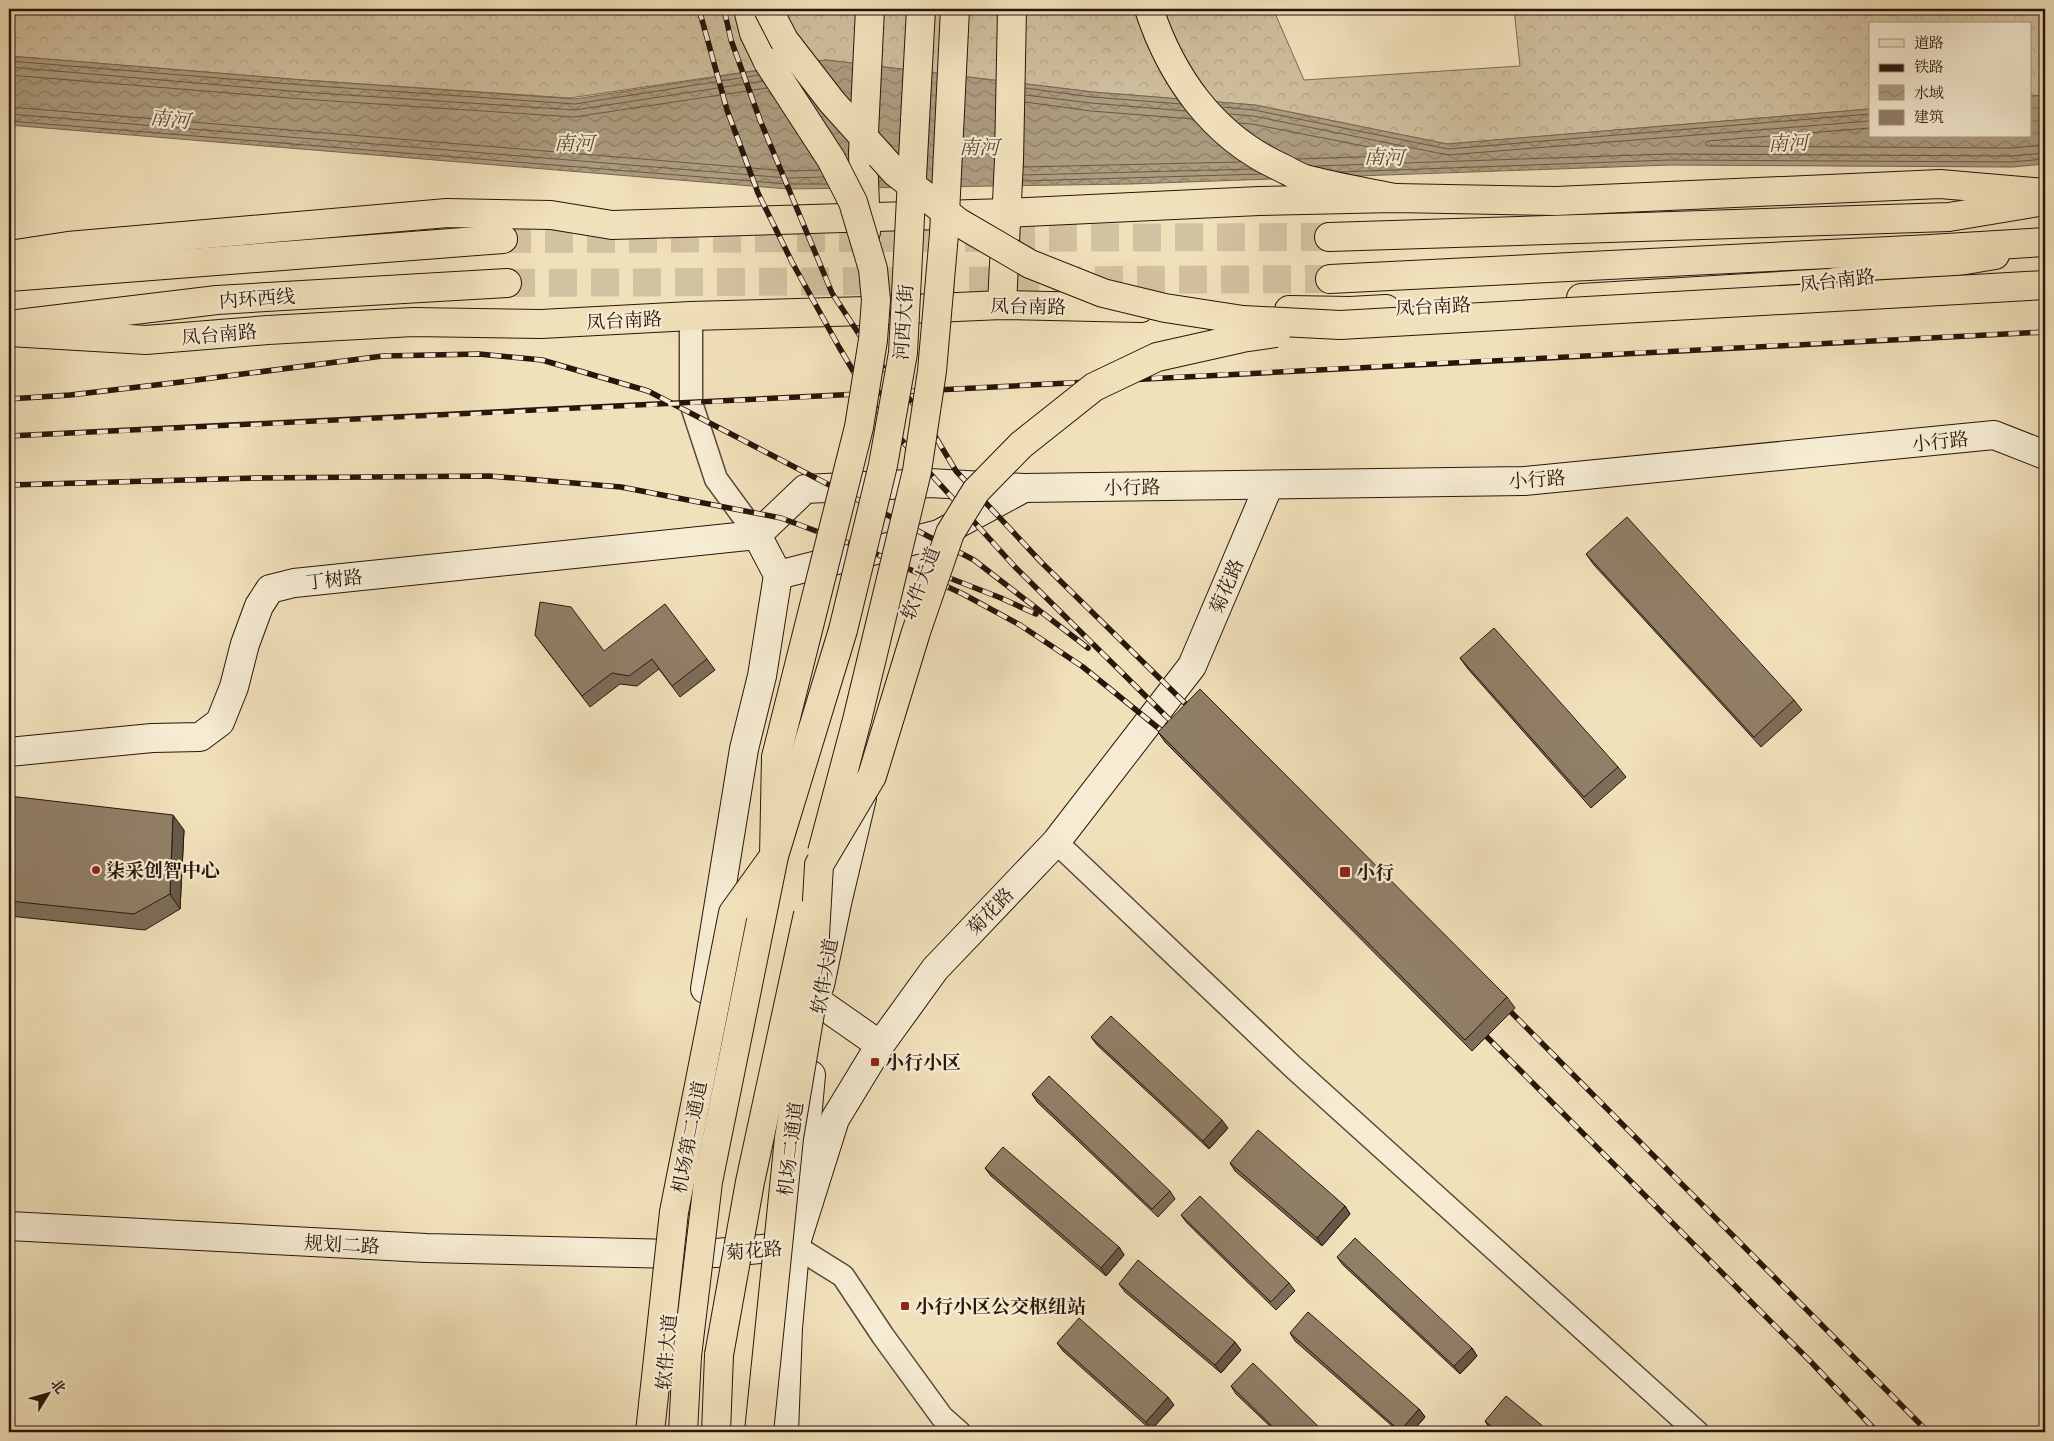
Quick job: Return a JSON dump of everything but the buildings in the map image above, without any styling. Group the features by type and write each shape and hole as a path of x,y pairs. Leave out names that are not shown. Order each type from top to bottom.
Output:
{"main road":[{"path":"748,9 754,33 768,62 831,159 853,202 872,269 876,300 868,376 859,427 776,756 774,856"},
{"path":"768,9 784,40 832,102 895,172 958,222 1030,264 1103,293 1165,308 1243,320 1340,325"},
{"path":"866,311 866,217 863,153 870,9"},
{"name":"河西大街","path":"843,630 883,464 903,352 922,9"},
{"name":"河西大街","path":"891,578 917,471 932,371 944,234 955,9"},
{"path":"1002,305 1009,160 1012,9"},
{"path":"1149,9 1157,33 1178,76 1206,113 1237,142 1266,160 1304,178 1395,198"},
{"path":"9,255 68,246 447,212 551,215 612,225 1006,213 1259,200 1395,198 1556,201 1940,184 2045,193"},
{"path":"1329,237 1949,217 2045,201"},
{"name":"内环西线","path":"9,277 503,239"},
{"name":"凤台南路","path":"1330,279 2045,242"},
{"name":"凤台南路","path":"9,332 146,340 268,330 413,322 540,324 690,316 1002,305 1350,311 1829,283 2045,246"},
{"name":"内环西线","path":"9,325 217,300 507,283"},
{"path":"819,865 872,776 916,632 950,533 976,491 1021,445 1094,387 1158,357 1242,338 1340,325 2045,285"},
{"name":"软件大道","path":"716,1432 719,1356 744,1211 819,865 857,720 891,578"},
{"name":"软件大道","path":"683,1432 687,1356 708,1182 774,856 843,630"},
{"name":"机场第二通道","path":"650,1432 674,1212 733,913 774,856"},
{"name":"机场二通道","path":"759,1432 789,1138 811,1007 819,865"}],"street":[{"path":"690,316 690,403 716,480 757,535 778,575"},
{"name":"小行路","path":"757,535 805,489 929,483 1024,488 1524,481 1994,435 2045,455"},
{"name":"菊花路","path":"675,1254 716,1253 795,1246 835,1119 880,1045 935,969 1056,842 1192,666 1269,485"},
{"name":"小行路","path":"778,575 939,534 1024,488"},
{"name":"软件大道","path":"784,1432 788,1328 817,1001 838,899 902,630 939,534"},
{"name":"丁树路","path":"9,752 152,738 200,737 220,722 234,687 245,644 259,606 270,589 304,582 757,535"},
{"name":"软件大道","path":"659,1432 675,1254 701,1014 744,749 762,676 778,575"},
{"path":"1056,842 1293,1067 1698,1432"},
{"path":"817,1001 880,1045"},
{"name":"规划二路","path":"9,1226 426,1248 675,1254"},
{"path":"795,1246 843,1276 883,1336 942,1417 959,1432"}],"green space":[{"path":"9,9 1245,9 1274,11 1304,80 1520,66 1514,9 2045,9 2045,95 2032,96 2032,22 1869,22 1869,109 1447,144 1255,105 1093,92 826,60 570,98 303,80 9,56"}],"water":[{"name":"南河","path":"9,56 303,80 575,99 826,60 1093,92 1255,105 1447,144 1869,109 1869,138 2032,138 2032,96 2045,95 2045,164 2012,167 1670,165 1130,184 788,189 9,125"}],"tunnel":[{"path":"503,239 1329,237"},
{"path":"507,283 1330,279"}],"railway":[{"path":"699,9 727,110 758,193 792,262 874,406 918,460 1015,567 1180,730"},
{"path":"724,9 731,40 760,120 832,293 872,354 921,413 956,471 1042,563 1195,713"},
{"path":"9,436 518,412 2045,332"},
{"path":"9,399 70,395 383,356 479,354 542,360 648,391 974,560 1088,648"},
{"path":"9,485 256,478 489,476 621,487 781,518 870,551 963,594 1020,625 1083,667 1162,731"},
{"path":"921,567 1001,598 1036,614"},
{"path":"1502,1003 1928,1432"},
{"path":"1477,1027 1811,1362 1877,1432"}],"place":[{"name":"柒采创智中心","path":"96,870"},
{"name":"小行","path":"1345,872"},
{"name":"小行小区","path":"875,1062"},
{"name":"小行小区公交枢纽站","path":"905,1306"}]}
